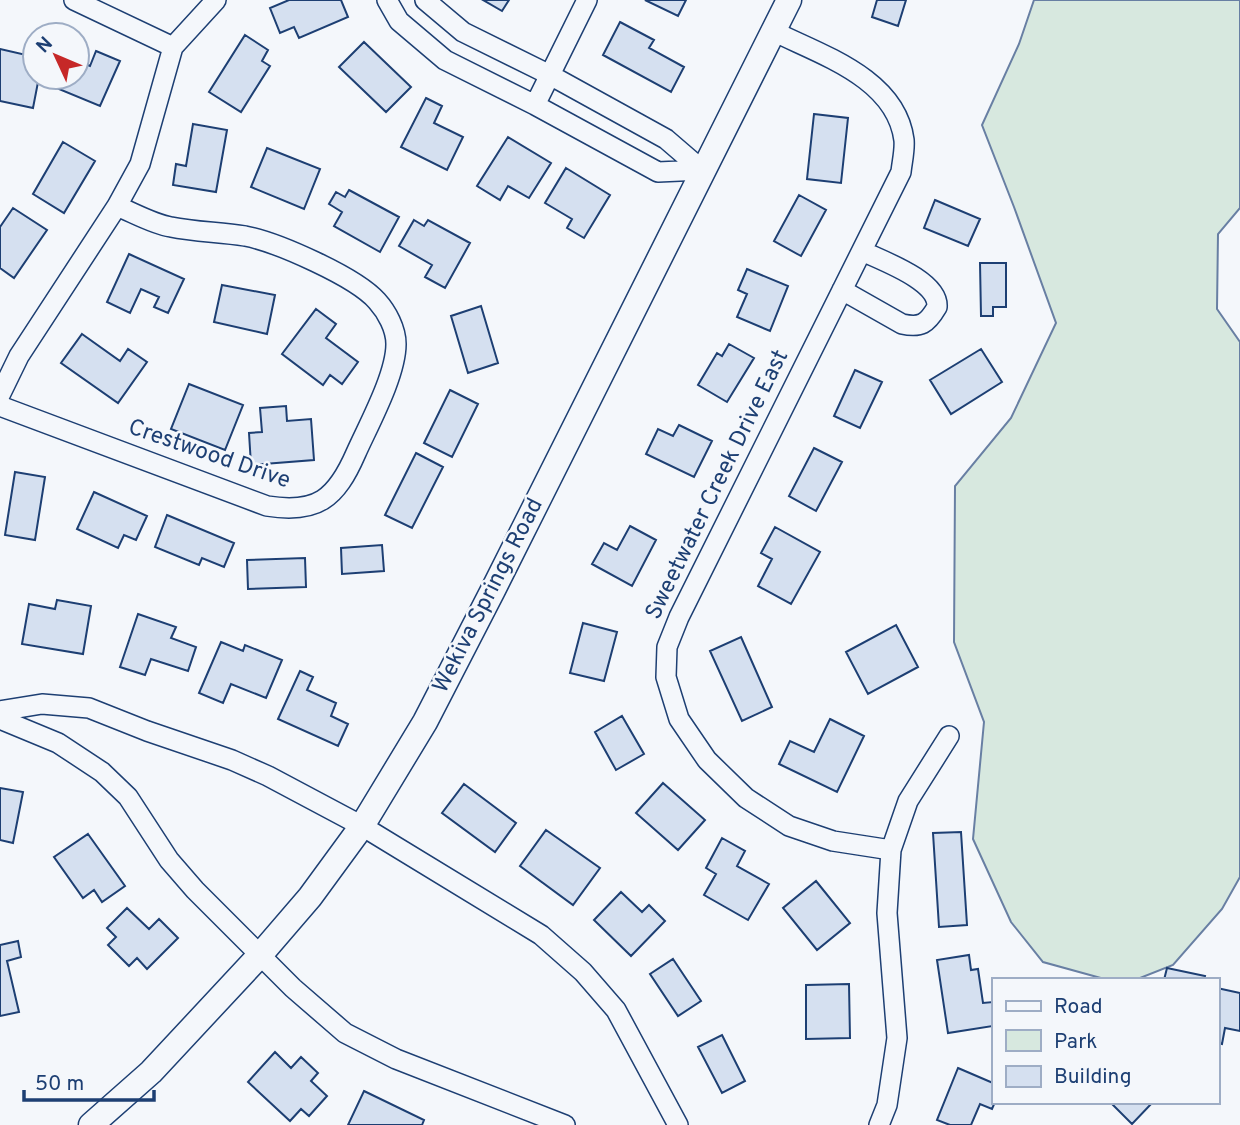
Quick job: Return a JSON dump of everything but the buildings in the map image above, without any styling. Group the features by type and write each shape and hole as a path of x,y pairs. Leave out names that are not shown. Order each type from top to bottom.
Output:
{"main road":[{"name":"Wekiva Springs Road","path":"91,1125 151,1072 261,954 310,897 362,826 425,722 789,0"}],"street":[{"path":"74,0 173,47"},
{"path":"0,395 19,356 117,206 140,164 173,47 216,0"},
{"path":"387,0 399,21 445,60 658,172 702,170"},
{"path":"425,0 463,32 550,75 666,139 702,170"},
{"path":"535,105 587,0"},
{"name":"Sweetwater Creek Drive East","path":"773,32 854,72 879,90 896,114 904,140 901,172 678,617 667,647 666,677 686,730 706,760 746,798 789,827 832,841 891,850"},
{"name":"Crestwood Drive","path":"0,406 267,506 291,510 315,505 331,494 348,473 393,366 396,342 390,320 377,300 357,284 281,247 246,237 169,227 117,206"},
{"path":"842,290 910,326 927,323 937,307 935,293 921,281 862,250"},
{"path":"0,710 42,704 89,708 147,732 232,760 362,826 541,934 583,972 616,1010 678,1125"},
{"path":"0,719 58,743 102,772 128,797 169,860 195,890 293,988 345,1033 396,1059 565,1125"},
{"path":"879,1125 887,1105 897,1038 887,913 891,850 908,801 949,736"}],"green space":[{"path":"1034,0 1240,0 1240,208 1218,234 1217,309 1240,342 1240,877 1222,909 1173,965 1140,978 1101,978 1043,962 1011,922 973,839 984,722 954,642 955,486 1011,418 1056,323 982,125 1019,44"}]}
